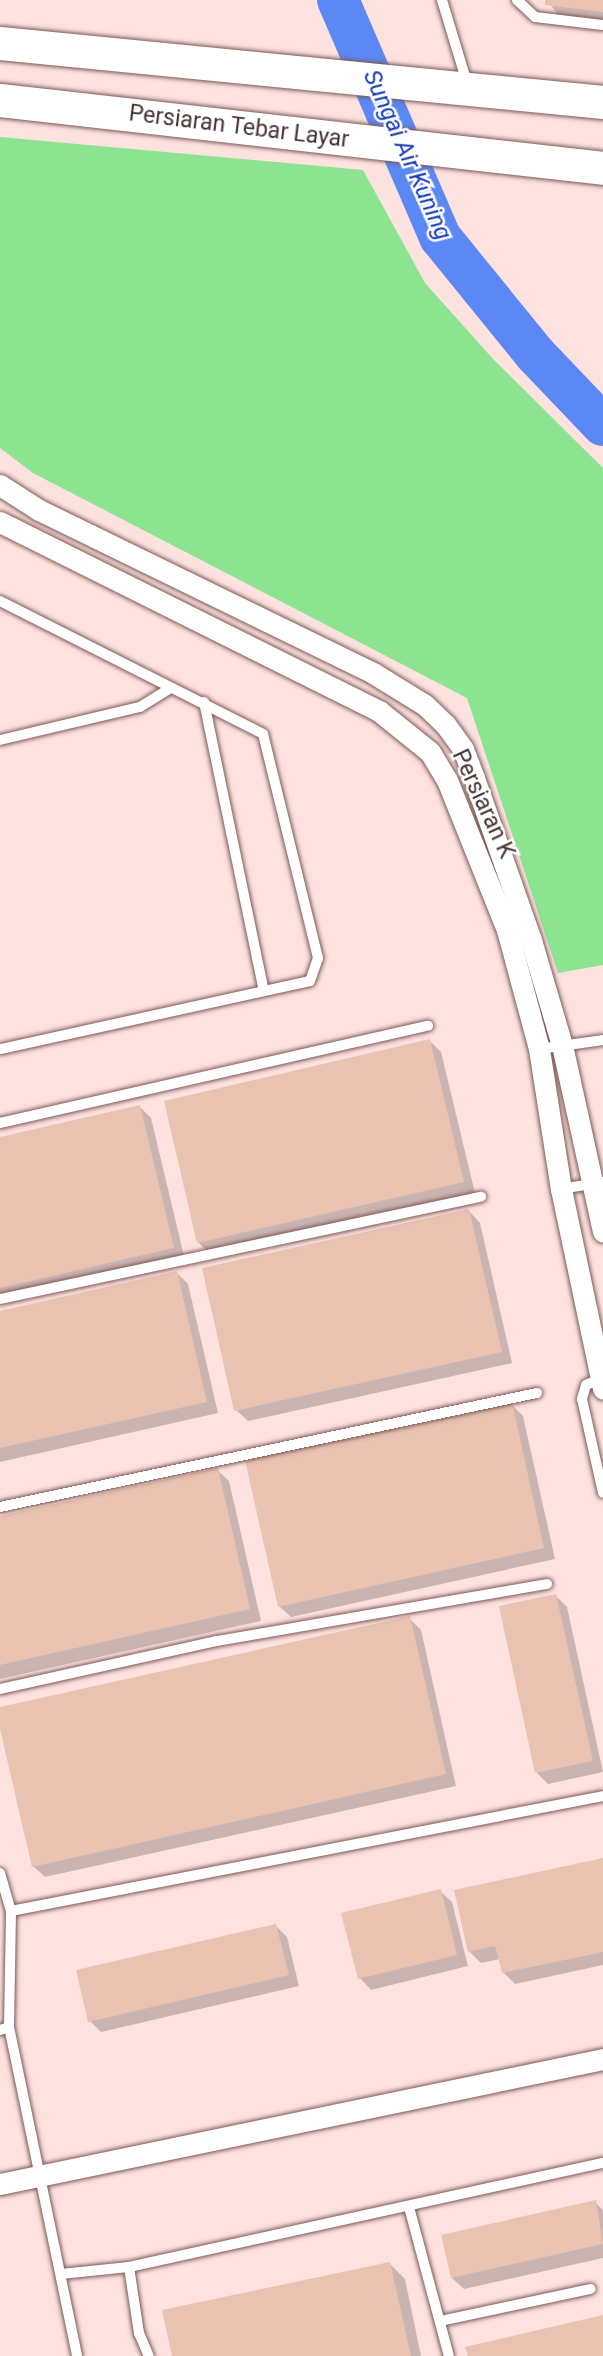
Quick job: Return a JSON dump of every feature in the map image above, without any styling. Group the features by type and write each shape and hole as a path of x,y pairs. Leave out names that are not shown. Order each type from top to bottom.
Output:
{"main road":[{"path":"0,43 305,70 603,102"},
{"name":"Persiaran Tebar Layar","path":"0,100 603,168"}],"street":[{"name":"Persiaran K","path":"0,485 39,510 373,673 425,705 445,724 463,749 505,861 562,1045 598,1183 603,1232"},
{"name":"Persiaran K","path":"0,522 379,711 430,752 457,804 507,930 539,1049 561,1189 602,1382"},
{"path":"0,2184 603,2059"}],"lane":[{"path":"442,0 460,88"},
{"path":"517,0 536,17 603,25"},
{"path":"0,601 263,734 318,958 310,981 0,1049"},
{"path":"0,740 140,707 170,688"},
{"path":"204,702 264,991"},
{"path":"0,1123 428,1026"},
{"path":"539,1049 603,1040"},
{"path":"561,1189 598,1183"},
{"path":"0,1299 481,1198"},
{"path":"602,1382 586,1385 582,1399 603,1493"},
{"path":"0,1507 537,1393"},
{"path":"0,1689 217,1641 547,1584"},
{"path":"11,1911 603,1796"},
{"path":"0,1873 11,1911 5,2029 41,2175 77,2356"},
{"path":"61,2274 129,2267 602,2166"},
{"path":"409,2207 449,2356"},
{"path":"129,2267 139,2333 149,2356"},
{"path":"440,2322 591,2289"}],"green space":[{"path":"0,137 363,170 425,283 494,360 603,468 603,965 558,973 467,698 33,473 0,448"}],"building":[{"path":"545,0 603,0 603,12 545,5"},
{"path":"430,1039 464,1182 197,1243 164,1101"},
{"path":"140,1105 174,1248 0,1288 0,1137"},
{"path":"469,1209 502,1352 234,1411 202,1268"},
{"path":"177,1271 207,1402 0,1448 0,1311"},
{"path":"512,1402 544,1548 278,1607 245,1460"},
{"path":"218,1468 250,1609 0,1665 0,1516"},
{"path":"556,1594 593,1761 535,1773 499,1606"},
{"path":"410,1616 446,1774 32,1867 0,1729 0,1707"},
{"path":"603,1858 603,1952 502,1973 495,1946 468,1952 454,1890"},
{"path":"441,1889 457,1955 358,1979 341,1913"},
{"path":"276,1924 289,1975 88,2022 76,1970"},
{"path":"596,2200 603,2244 451,2278 441,2235"},
{"path":"390,2262 411,2356 172,2356 162,2310"},
{"path":"603,2315 603,2356 468,2356 465,2347"}],"waterway":[{"name":"Sungai Air Kuning","path":"338,0 440,237 536,355 603,425"}]}
